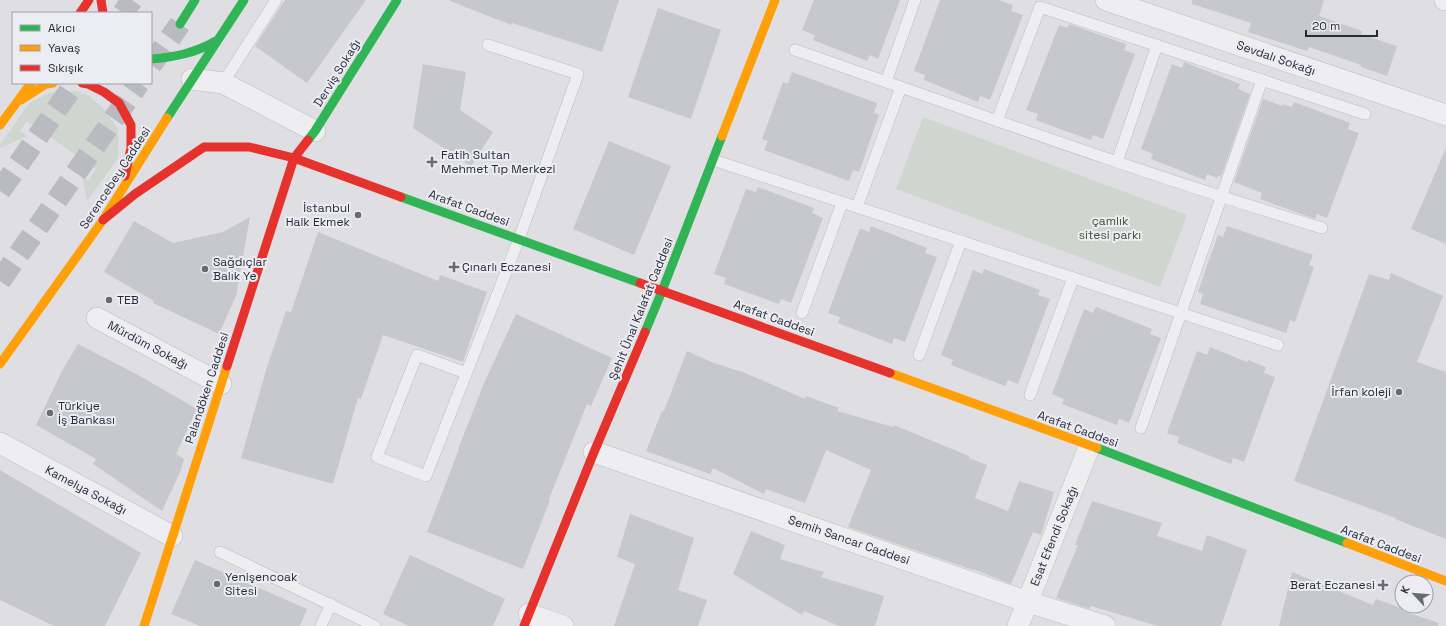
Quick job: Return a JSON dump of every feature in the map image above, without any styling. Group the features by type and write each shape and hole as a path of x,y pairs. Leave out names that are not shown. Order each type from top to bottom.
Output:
{"main road":[{"path":"81,12 89,0"},
{"path":"101,0 102,12"},
{"path":"180,24 195,0"},
{"name":"Serencebey Caddesi","path":"0,364 120,195 192,79 244,0"},
{"name":"Derviş Sokağı","path":"294,158 315,130 397,0"},
{"name":"Şehit Ünal Kalafat Caddesi","path":"527,620 594,452 662,291 713,160 772,1"},
{"path":"152,58 178,57 200,50 217,41"},
{"path":"0,125 30,84"},
{"path":"18,102 46,84"},
{"path":"88,84 104,92 119,103 131,125 131,148 128,167 120,195"},
{"name":"Arafat Caddesi","path":"103,220 135,194 204,147 248,147 294,158 1090,445 1446,581"},
{"name":"Palandöken Caddesi","path":"144,626 294,158"}],"street":[{"name":"Sevdalı Sokağı","path":"1106,0 1446,116"},
{"path":"192,79 223,83 315,130"},
{"name":"Mürdüm Sokağı","path":"97,318 221,384"},
{"name":"Kamelya Sokağı","path":"0,444 172,536"},
{"name":"Esat Efendi Sokağı","path":"1018,626 1090,445"},
{"name":"Semih Sancar Caddesi","path":"594,452 1028,602 1105,626"},
{"path":"527,620 563,626"}],"lane":[{"path":"223,83 276,0"},
{"path":"886,82 915,0"},
{"path":"997,121 1040,7 1365,114"},
{"path":"1117,162 1156,45"},
{"path":"466,374 417,354 377,457 426,476 519,239 578,74 488,46"},
{"path":"795,50 1221,198 1322,228"},
{"path":"1141,428 1262,80"},
{"path":"857,207 901,87"},
{"path":"713,160 1278,345"},
{"path":"802,313 842,203"},
{"path":"919,355 961,241"},
{"path":"1030,395 1073,278"},
{"path":"220,552 375,626"},
{"path":"321,626 331,604"}],"green space":[{"path":"77,91 89,96 103,108 118,129 118,158 87,201 82,174 88,181 96,169 27,121 20,131 27,136 0,148 0,145 29,103 52,92"},
{"name":"çamlık sitesi parkı","path":"923,117 1187,215 1160,287 896,189"}],"building":[{"path":"285,0 366,0 307,83 255,46"},
{"path":"450,0 619,0 602,52 512,23 511,25"},
{"path":"814,0 900,0 878,59 870,55 867,61 813,40 815,35 802,30"},
{"path":"940,0 999,0 1013,5 1011,11 1023,15 990,100 980,96 978,102 924,80 925,75 914,71"},
{"path":"1192,0 1324,0 1319,16 1362,31 1361,34 1397,46 1387,76 1361,67 1361,65 1309,47 1307,51 1248,32 1251,23 1192,4"},
{"path":"658,8 721,30 691,119 628,97"},
{"path":"1069,24 1126,44 1124,50 1135,54 1103,139 1093,135 1091,140 1036,120 1038,114 1026,110 1059,25 1068,28"},
{"path":"1184,62 1240,84 1238,89 1250,94 1221,177 1218,176 1217,178 1207,174 1205,180 1151,159 1153,154 1141,149 1172,64 1182,68"},
{"path":"423,64 466,72 460,110 493,132 471,166 413,128"},
{"path":"792,72 877,103 874,113 879,115 859,172 853,170 849,181 764,150 768,141 762,139 783,82 788,84"},
{"path":"1263,99 1282,106 1283,104 1292,107 1294,102 1350,123 1348,129 1359,133 1327,218 1317,214 1315,219 1260,199 1262,193 1234,182"},
{"path":"609,141 671,166 634,255 573,229"},
{"path":"1446,148 1446,244 1411,229"},
{"path":"758,187 814,208 812,213 823,218 791,303 781,299 779,304 724,284 726,278 714,274 746,189 756,192"},
{"name":"Sağdıçlar Balık Ye","path":"250,217 236,296 219,334 153,303 154,301 104,272 134,221 173,243 223,232"},
{"path":"871,226 927,248 925,253 937,257 905,342 894,338 892,344 838,323 840,317 828,313 860,228 869,232"},
{"path":"1227,226 1313,255 1309,265 1314,267 1295,322 1290,320 1286,333 1200,304 1203,294 1198,292 1209,260 1218,235 1223,237"},
{"path":"318,232 438,281 440,275 487,292 463,362 383,335 361,399 358,398 333,484 241,458 266,370 286,311 291,312"},
{"path":"984,269 1040,290 1038,295 1050,299 1018,384 1008,380 1005,386 951,365 953,360 941,355 973,270 982,274"},
{"path":"1391,273 1443,296 1417,362 1446,372 1446,539 1395,519 1396,518 1294,481 1369,274 1389,280"},
{"path":"1096,307 1152,329 1150,334 1161,338 1129,423 1119,419 1117,425 1062,404 1064,399 1052,394 1084,309 1093,313"},
{"path":"516,314 612,358 591,406 587,404 523,569 427,532 485,381"},
{"path":"78,344 138,375 197,409 176,454 184,459 181,470 162,511 93,464 96,459 36,425 62,371"},
{"path":"1210,347 1247,362 1248,360 1266,367 1264,373 1275,377 1244,462 1233,458 1231,464 1177,443 1179,437 1167,433 1197,351 1207,355"},
{"path":"687,351 714,363 745,373 805,399 806,396 839,408 837,411 893,427 894,425 969,456 969,458 987,465 975,498 1008,511 1019,481 1054,492 1041,535 1033,532 1011,584 973,569 848,527 871,470 826,450 805,503 766,489 764,494 713,468 710,474 646,451 662,411 664,411"},
{"path":"0,470 141,553 105,626 54,626 0,600"},
{"path":"1092,501 1162,523 1157,536 1202,551 1207,535 1247,550 1221,626 1158,626 1091,606 1090,609 1056,598 1078,545 1075,545"},
{"path":"630,514 694,538 678,590 707,600 698,626 614,626 635,564 617,557"},
{"path":"751,531 785,545 780,559 824,572 821,577 884,596 875,626 839,626 804,611 802,615 733,574"},
{"path":"410,555 505,599 493,626 409,626 383,614"},
{"name":"Yenişencoak Sitesi","path":"195,560 307,609 300,626 200,626 171,614"},
{"path":"1292,572 1373,605 1376,599 1394,605 1394,614 1412,614 1439,623 1438,626 1279,626"}],"tunnel":[{"path":"124,12 132,0"},
{"path":"152,64 180,24"},
{"path":"0,191 74,84"},
{"path":"0,281 138,84"}],"traffic: fast":[{"path":"180,24 195,0"},
{"path":"167,118 244,0"},
{"path":"308,140 397,0"},
{"path":"152,59 185,54 216,41"},
{"path":"645,332 722,136"},
{"path":"401,197 640,283"},
{"path":"1097,448 1347,543"}],"traffic: slow":[{"path":"722,136 775,0"},
{"path":"0,125 30,84"},
{"path":"21,100 46,84"},
{"path":"0,364 103,220 167,118"},
{"path":"144,626 227,366"},
{"path":"890,373 1097,448"},
{"path":"1347,543 1446,581"}],"traffic: jam":[{"path":"81,12 89,0"},
{"path":"101,0 103,12"},
{"path":"88,84 104,92 119,103 131,125 131,148 125,176"},
{"path":"227,366 294,158 308,140"},
{"path":"103,220 135,194 204,147 249,147 294,158 401,197"},
{"path":"640,283 890,373"},
{"path":"524,626 594,452 645,332"}],"place":[{"name":"Fatih Sultan Mehmet Tıp Merkezi","path":"432,162"},
{"name":"İstanbul Halk Ekmek","path":"358,215"},
{"name":"Çınarlı Eczanesi","path":"454,267"},
{"name":"Sağdıçlar Balık Ye","path":"205,269"},
{"name":"TEB","path":"109,300"},
{"name":"İrfan koleji","path":"1399,392"},
{"name":"Türkiye İş Bankası","path":"50,413"},
{"name":"Yenişencoak Sitesi","path":"217,584"},
{"name":"Berat Eczanesi","path":"1383,585"}]}
